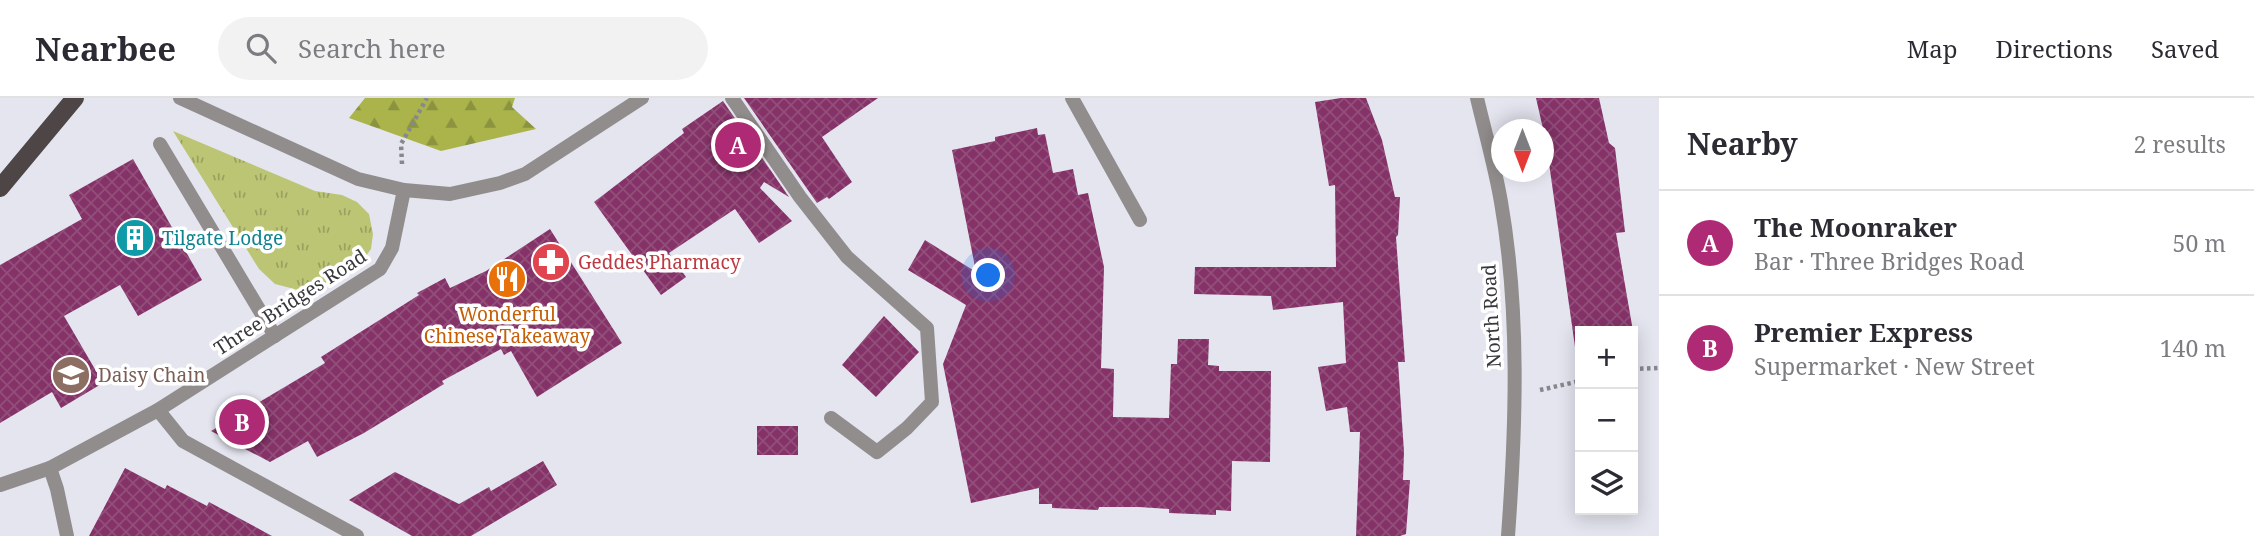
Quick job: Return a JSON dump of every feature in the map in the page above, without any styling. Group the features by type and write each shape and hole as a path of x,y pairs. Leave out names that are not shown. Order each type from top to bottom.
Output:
{"main road":[{"path":"0,188 75,98"}],"street":[{"path":"180,98 358,178 404,190 450,194 500,183 525,174 642,98"},
{"path":"732,98 800,197 847,257 927,328 932,402 907,428 877,452 831,418"},
{"path":"1072,98 1140,220"},
{"name":"North Road","path":"1477,98 1501,201 1511,284 1513,396 1508,536"},
{"path":"160,144 275,336"},
{"name":"Three Bridges Road","path":"0,485 50,468 159,410 380,269 392,248 404,190"},
{"path":"159,410 183,441 357,536"},
{"path":"50,468 67,536"}],"path":[{"path":"404,190 401,144 427,98"},
{"path":"1638,369 1659,368"},
{"path":"1513,396 1575,382"}],"green space":[{"path":"365,98 515,98 512,107 536,129 441,151 349,118"},
{"path":"173,131 315,191 342,195 357,202 369,214 373,234 371,249 362,261 318,288 298,290 275,284 259,269"}],"building":[{"path":"744,98 878,98 822,137 852,182 829,199 827,197 817,203"},
{"path":"1366,98 1382,140 1395,197 1400,197 1396,237 1405,362 1398,362 1404,452 1403,480 1410,480 1406,534 1400,536 1356,536 1360,432 1350,432 1347,407 1326,411 1318,367 1346,363 1343,302 1273,310 1271,296 1194,294 1195,267 1336,267 1335,185 1329,186 1315,102"},
{"path":"1536,98 1599,98 1609,143 1615,148 1625,232 1616,233 1632,326 1575,326 1575,347 1552,182 1554,182 1554,119 1541,119"},
{"path":"723,101 789,197 764,182 760,188 792,221 759,243 735,209 669,253 686,277 661,295 594,202 684,133 682,129"},
{"path":"1037,128 1038,135 1045,134 1053,173 1073,169 1078,195 1088,193 1104,267 1101,368 1114,369 1113,417 1169,418 1171,364 1177,364 1178,339 1209,339 1208,365 1219,366 1219,371 1271,371 1270,462 1232,461 1231,511 1216,510 1216,515 1169,513 1169,509 1139,507 1099,507 1098,510 1052,508 1052,504 1039,504 1039,488 971,503 943,364 966,305 908,270 925,240 976,272 952,150"},
{"path":"133,159 202,280 138,316 120,285 64,316 103,383 61,408 52,392 0,423 0,265 82,219 69,195"},
{"path":"550,229 622,343 537,397 511,351 504,355 501,349 442,381 444,384 364,433 317,457 308,441 270,462 211,431 325,363 321,357 419,295 417,293 445,278 450,288 486,271"},
{"path":"884,316 919,352 876,397 842,365"},
{"path":"757,426 798,426 798,455 757,455"},
{"path":"543,461 557,485 471,536 412,536 349,500 395,472 459,504 489,487 491,491"},
{"path":"125,468 165,489 167,485 207,506 209,502 272,536 89,536"}],"place":[{"name":"The Moonraker","path":"738,145"},
{"name":"Tilgate Lodge","path":"135,238"},
{"name":"Geddes Pharmacy","path":"551,262"},
{"name":"Wonderful Chinese Takeaway","path":"507,279"},
{"name":"Daisy Chain","path":"71,375"},
{"name":"Premier Express","path":"242,422"}]}
